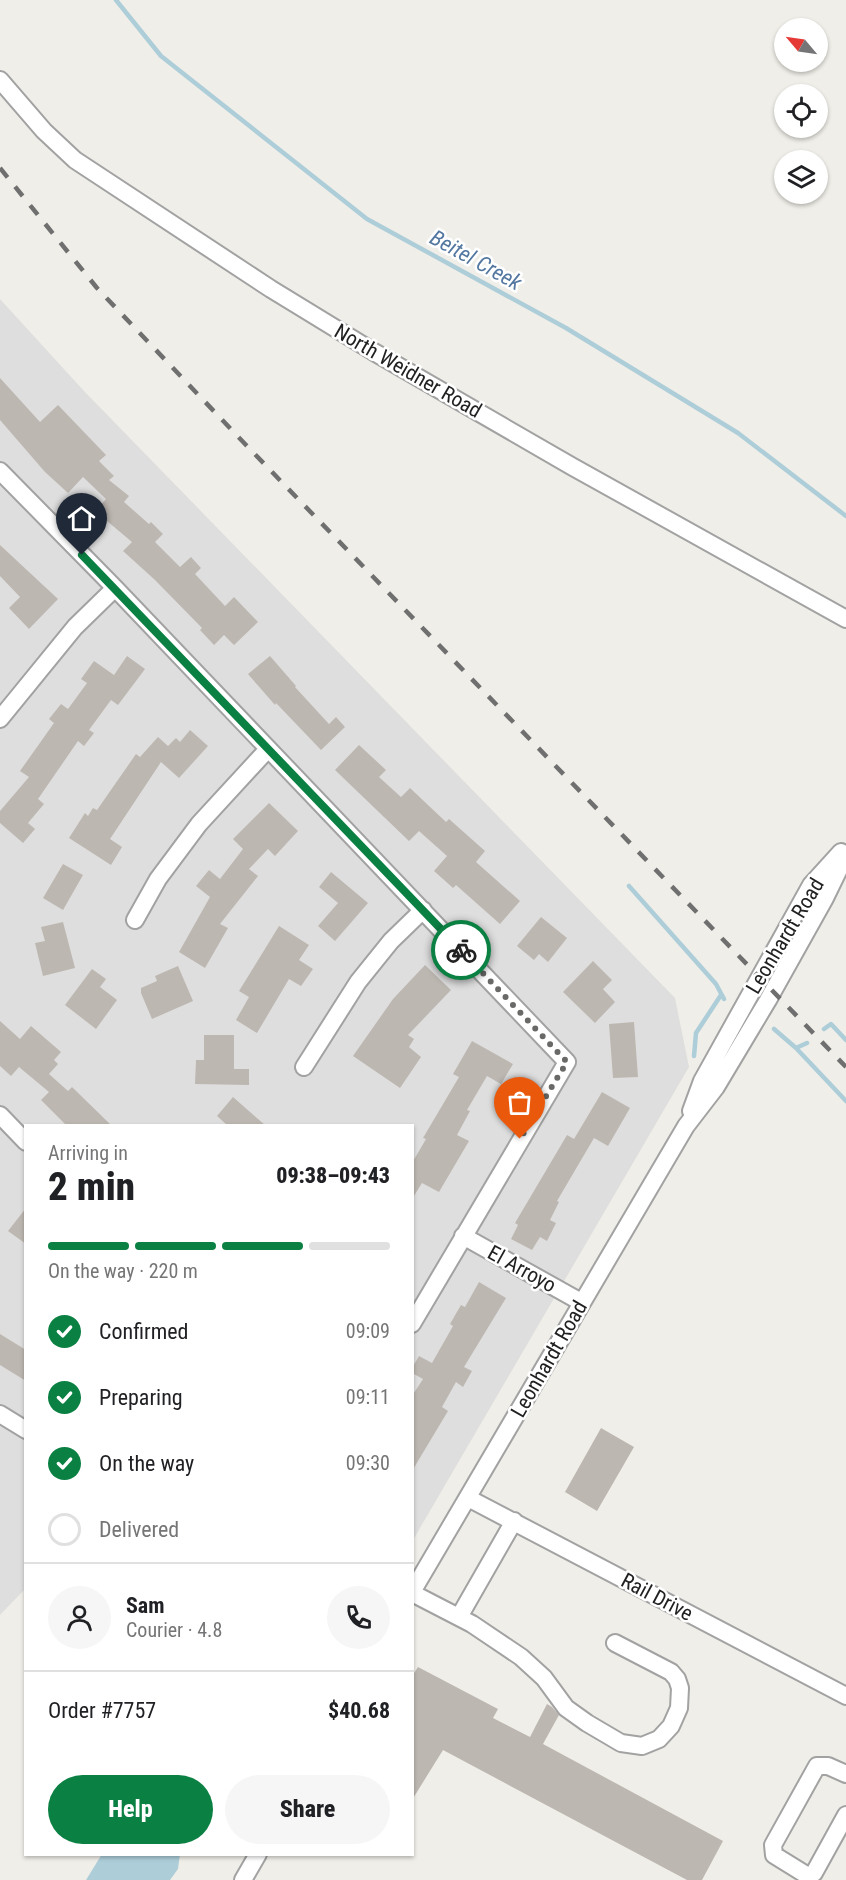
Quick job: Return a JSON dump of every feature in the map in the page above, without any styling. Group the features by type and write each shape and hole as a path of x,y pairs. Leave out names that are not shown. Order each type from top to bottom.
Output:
{"street":[{"name":"North Weidner Road","path":"0,80 44,131 75,160 271,289 384,358 573,467 846,619"},
{"path":"0,471 115,588 567,1062 414,1321"},
{"path":"0,719 75,627 115,588"},
{"path":"135,920 158,879 199,824 268,749"},
{"name":"Leonhardt Road","path":"686,1126 702,1081 811,885 846,847"},
{"name":"Leonhardt Road","path":"414,1590 686,1126 716,1087 768,999 825,898 846,855"},
{"path":"304,1067 358,982 391,940 423,910"},
{"path":"0,1116 24,1140"},
{"name":"El Arroyo","path":"463,1236 581,1302"},
{"path":"0,1414 24,1429"},
{"name":"Rail Drive","path":"468,1497 846,1696"},
{"path":"459,1617 514,1521"},
{"path":"414,1594 459,1617 521,1657 544,1678 566,1708 587,1723 621,1743 642,1746 658,1739 671,1726 680,1708 680,1688 671,1672 615,1643"},
{"path":"846,1774 828,1766 817,1766 773,1845 774,1855 808,1876 814,1873 846,1815"},
{"path":"243,1880 257,1856"}],"shaded area":[{"path":"0,299 84,391 675,998 689,1067 414,1538 414,1124 24,1124 24,1590 0,1615"}],"water":[{"path":"101,1856 180,1856 178,1869 170,1880 86,1880"}],"building":[{"path":"0,378 40,422 58,405 106,455 99,461 114,476 109,480 129,496 124,502 163,534 155,542 180,567 191,557 201,568 195,574 225,606 234,597 258,622 234,645 224,635 214,645 200,630 202,628 123,551 132,542 107,521 103,526 91,516 106,499 83,477 68,493 45,472 0,420"},
{"path":"0,545 58,599 29,629 9,608 20,597 0,576"},
{"path":"127,656 145,669 118,705 111,700 89,730 94,733 84,746 78,741 38,799 44,804 28,823 35,829 23,843 0,823 0,811 29,777 20,771 54,723 49,719 61,704 68,709 87,683 81,679 94,661 114,675"},
{"path":"270,656 329,724 336,717 345,727 321,750 276,703 275,705 248,674"},
{"path":"190,730 208,746 179,778 161,762 110,839 122,847 111,865 69,838 85,813 88,816 93,808 97,810 136,754 140,757 158,737 168,746 176,738 180,742"},
{"path":"359,745 386,770 379,777 401,797 410,788 446,822 449,819 485,851 476,862 520,901 500,924 456,885 453,888 434,871 447,856 419,831 409,841 335,770"},
{"path":"269,803 298,831 275,856 268,849 249,869 258,876 220,924 228,928 205,968 179,952 210,897 196,886 209,870 220,879 243,849 233,839"},
{"path":"63,864 83,875 63,910 43,898"},
{"path":"331,872 368,903 335,941 318,926 338,903 319,887"},
{"path":"541,917 567,938 548,962 539,954 534,960 517,946"},
{"path":"63,922 75,968 43,976 35,943 45,941 41,927"},
{"path":"279,926 309,945 299,960 313,969 301,986 289,979 257,1033 236,1020 249,997 239,991"},
{"path":"593,961 612,980 603,989 615,1002 595,1023 563,992"},
{"path":"425,965 451,990 408,1035 414,1039 409,1047 421,1057 400,1088 353,1056 393,999"},
{"path":"178,966 193,1001 152,1019 141,988 157,981 155,976"},
{"path":"92,969 106,979 100,987 117,1000 96,1029 65,1005"},
{"path":"0,1021 20,1039 31,1026 61,1052 54,1060 58,1064 49,1074 68,1091 72,1087 110,1124 65,1124 41,1100 49,1092 19,1067 11,1076 0,1066"},
{"path":"634,1022 638,1077 613,1078 609,1024"},
{"path":"204,1035 234,1035 234,1069 249,1069 249,1085 195,1084 196,1060 204,1060"},
{"path":"472,1041 513,1064 501,1084 487,1076 467,1110 470,1111 457,1135 469,1141 439,1192 422,1183 414,1196 414,1160 426,1139 423,1138 459,1077 453,1074"},
{"path":"602,1092 630,1108 608,1146 594,1138 557,1201 559,1202 550,1220 556,1223 547,1241 540,1237 532,1250 511,1239 518,1225 515,1223 567,1135 574,1139"},
{"path":"233,1097 264,1124 226,1124 217,1116"},
{"path":"24,1211 24,1243 8,1231"},
{"path":"479,1282 506,1298 464,1367 472,1371 463,1387 456,1382 442,1407 448,1411 414,1468 414,1393 423,1379 414,1374 414,1365 419,1356 432,1363 453,1326 450,1324 461,1305 465,1307"},
{"path":"0,1334 24,1349 24,1380 0,1365"},
{"path":"601,1428 634,1447 597,1511 565,1492"},
{"path":"418,1667 498,1709 493,1718 530,1737 547,1704 552,1707 559,1715 543,1744 723,1841 702,1880 687,1880 443,1750 414,1797 414,1673"}],"waterway":[{"name":"Beitel Creek","path":"116,0 161,56 367,219 566,328 738,433 846,516"},
{"path":"629,886 716,984 724,999"},
{"path":"694,1056 696,1033 721,995"},
{"path":"824,1029 831,1024 846,1040"},
{"path":"774,1029 796,1048 846,1101"},
{"path":"796,1048 807,1043"}],"railway":[{"path":"0,168 97,288 846,1067"}],"way so far":[{"path":"461,950 567,1062 520,1139"}],"route":[{"path":"82,555 461,950"}]}
